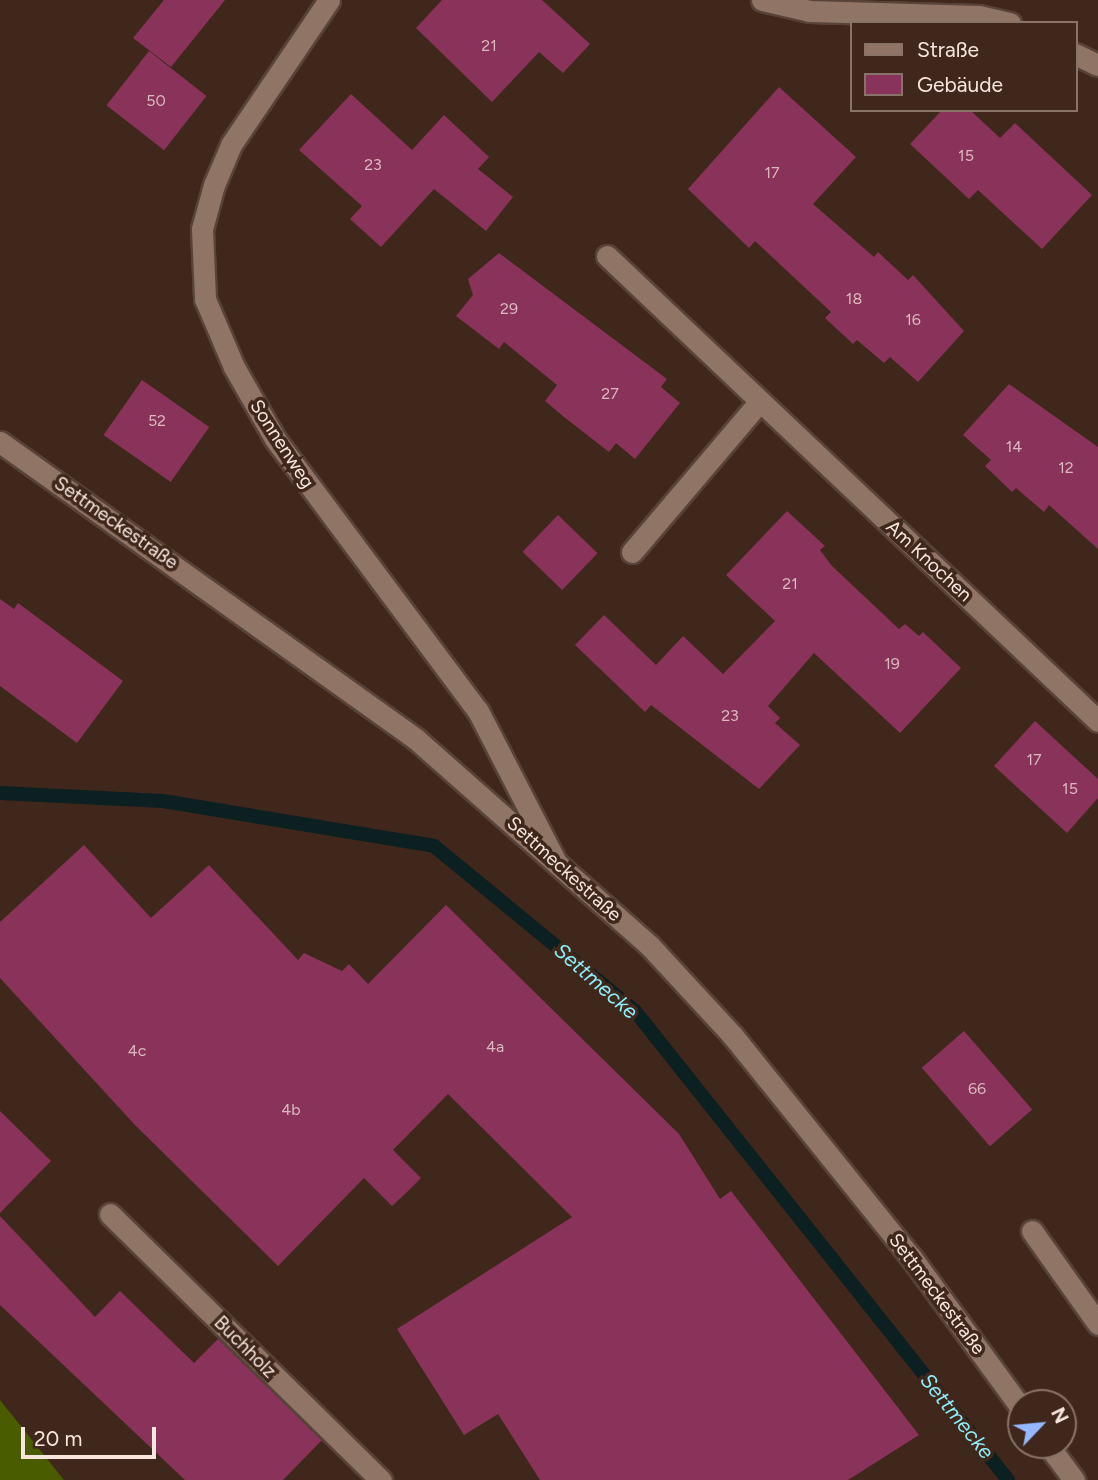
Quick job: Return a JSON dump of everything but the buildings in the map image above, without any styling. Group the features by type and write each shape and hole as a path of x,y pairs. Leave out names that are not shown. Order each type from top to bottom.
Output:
{"street":[{"name":"Sonnenweg","path":"329,0 232,145 214,185 202,229 205,299 233,367 275,439 478,711 555,860"},
{"path":"762,0 810,11 950,8 1002,21"},
{"path":"1077,55 1098,65"},
{"name":"Am Knochen","path":"607,256 1098,721"},
{"path":"632,552 759,402"},
{"name":"Settmeckestraße","path":"0,442 416,739 650,946 733,1035 911,1257 1007,1389"},
{"name":"Buchholz","path":"110,1214 381,1480"},
{"path":"1032,1231 1098,1324"},
{"path":"1058,1459 1074,1480"}],"green space":[{"path":"0,1400 64,1480 0,1480"}],"waterway":[{"name":"Settmecke","path":"0,793 163,801 434,846 635,1011 1008,1480"}]}
